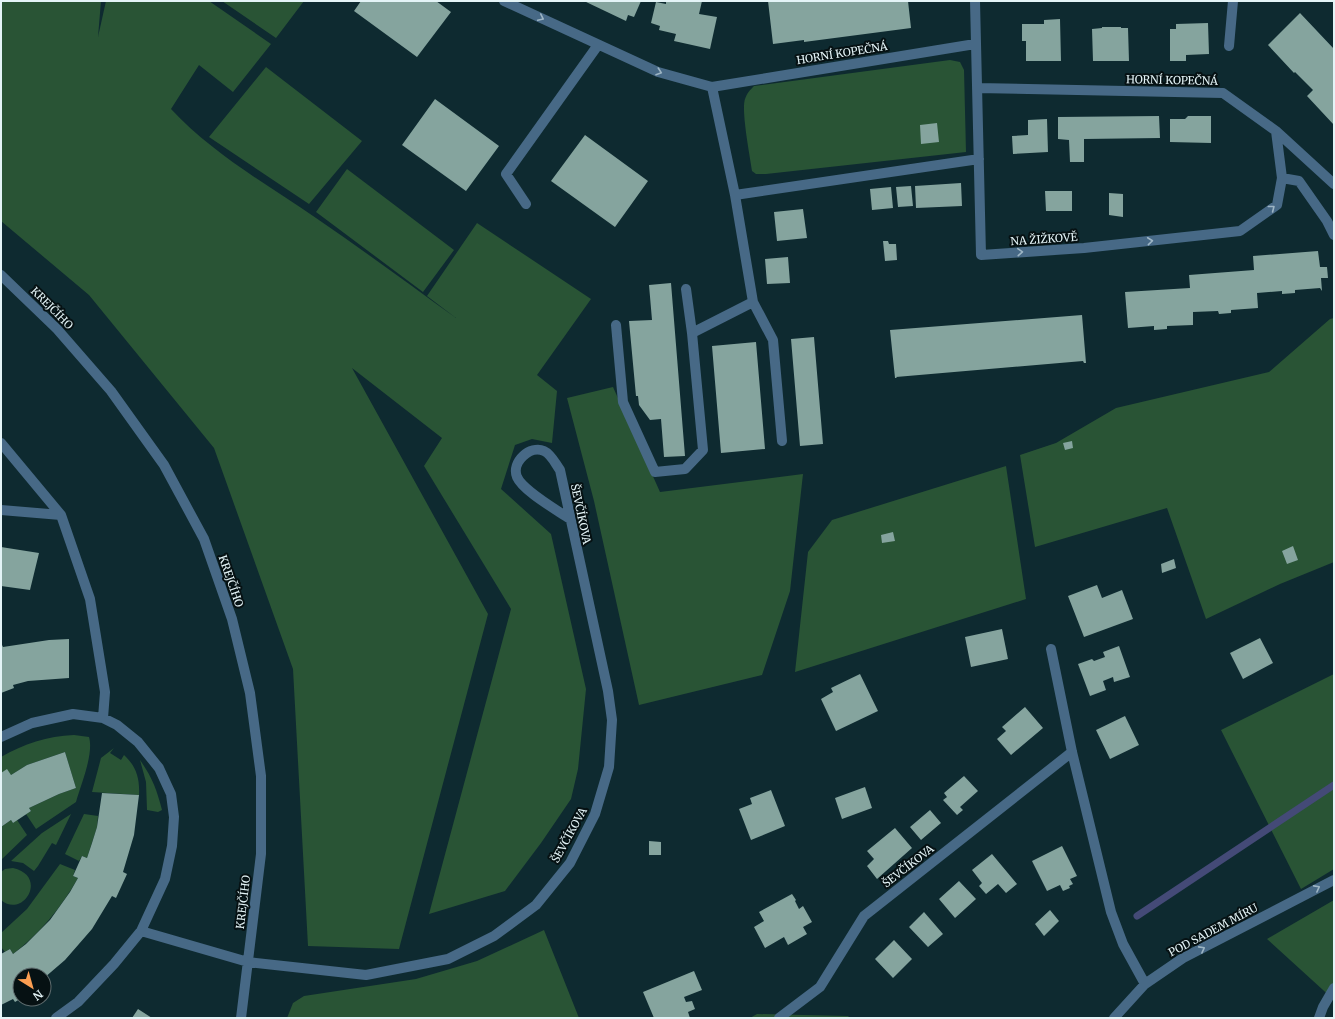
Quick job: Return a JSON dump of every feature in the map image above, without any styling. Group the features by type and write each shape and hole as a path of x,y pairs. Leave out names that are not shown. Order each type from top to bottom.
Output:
{"street":[{"name":"HORNÍ KOPEČNÁ","path":"505,1 658,72 712,87 975,44"},
{"name":"NA ŽIŽKOVĚ","path":"975,1 982,255 1084,248 1240,231 1277,205 1282,178 1276,131"},
{"path":"1229,46 1233,1"},
{"path":"526,204 506,174 598,45"},
{"path":"712,87 735,196 753,302 773,340 782,440"},
{"name":"HORNÍ KOPEČNÁ","path":"977,88 1223,93 1276,131 1334,184"},
{"path":"735,196 979,159"},
{"path":"1282,178 1299,181 1327,221 1334,236"},
{"name":"KREJČÍHO","path":"1,275 57,329 111,391 164,465 204,539 232,619 250,693 261,776 261,854 242,1018"},
{"path":"616,326 623,402 655,472 685,469 703,450 692,333 686,289"},
{"path":"692,333 753,302"},
{"path":"1,443 61,516 90,599 105,692 103,718"},
{"name":"ŠEVČÍKOVA","path":"248,962 366,975 448,959 494,936 536,905 570,863 595,814 609,767 612,720 608,691 560,470 545,451 537,449 530,450 520,460 516,468 517,476 524,487 570,519"},
{"path":"1,510 61,516"},
{"path":"1052,649 1072,752 1111,912 1124,944 1144,984"},
{"path":"1,737 32,723 73,714 103,718 117,725 138,742 159,768 171,794 174,817 172,846 165,879 141,931 114,964 78,1002 56,1018"},
{"name":"ŠEVČÍKOVA","path":"779,1018 820,987 864,916 1072,752"},
{"name":"POD SADEM MÍRU","path":"1114,1018 1144,984 1184,958 1334,880"},
{"path":"141,931 248,962"},
{"path":"1319,1018 1323,1007 1334,988"}],"green space":[{"path":"1,1 101,1 98,37 106,1 209,1 271,44 233,92 199,65 171,109 204,140 240,167 334,230 456,318 427,296 477,223 591,299 537,375 557,391 552,443 532,439 515,445 501,489 551,534 586,689 578,769 571,799 541,843 505,891 429,914 511,609 424,466 442,438 352,368 488,614 399,949 308,946 293,669 214,448 89,295 1,221"},
{"path":"222,1 304,1 276,38"},
{"path":"950,60 960,62 964,70 966,152 766,174 756,174 752,171 744,105 747,95 754,86"},
{"path":"266,67 362,141 309,204 209,137"},
{"path":"347,169 454,250 423,292 316,212"},
{"path":"1334,318 1334,562 1280,584 1206,619 1167,508 1035,547 1020,455 1056,443 1116,408 1269,372 1330,319"},
{"path":"613,387 660,492 803,474 790,591 762,675 639,705 594,501 567,398"},
{"path":"1006,466 1026,599 795,672 808,552 832,520"},
{"path":"1334,674 1334,869 1301,889 1221,730"},
{"path":"74,735 89,737 90,744 90,752 84,778 76,802 36,829 26,814 31,811 29,808 76,788 65,752 27,765 11,775 1,773 1,757 18,748 45,739"},
{"path":"114,748 110,753 121,760 124,755 132,764 138,778 139,795 92,792 101,758"},
{"path":"140,760 148,772 156,790 162,810 158,812 147,810 146,782"},
{"path":"71,814 56,845 52,843 34,871 23,863 11,861 42,833"},
{"path":"84,814 98,816 97,827 87,858 82,856 79,861 65,854"},
{"path":"11,820 13,823 17,820 27,835 1,860 1,827"},
{"path":"60,864 75,870 73,876 78,878 57,910 41,929 13,954 10,949 5,952 1,947 1,933 27,909"},
{"path":"13,868 24,872 29,879 31,887 29,894 24,900 17,904 9,904 1,900 1,872 5,869"},
{"path":"1334,900 1334,1000 1267,939"},
{"path":"544,930 579,1018 287,1018 293,1003 304,996 416,979 477,961"},
{"path":"757,1014 848,1016 850,1018 750,1018"}],"building":[{"path":"361,1 436,1 451,12 417,57 354,11"},
{"path":"584,1 641,1 634,17 628,15 626,21"},
{"path":"666,1 702,1 699,14 717,17 710,49 674,41 676,34 659,30 660,26 651,23 656,2 666,4"},
{"path":"768,1 908,1 911,28 804,42 804,40 773,44"},
{"path":"1300,13 1334,49 1334,125 1307,96 1313,90 1295,72 1294,73 1268,45"},
{"path":"1060,19 1061,61 1026,61 1026,41 1022,41 1022,24 1044,24 1044,20"},
{"path":"1208,23 1209,54 1186,55 1186,61 1170,61 1170,29 1176,29 1176,24"},
{"path":"1102,27 1128,28 1129,61 1093,61 1092,29"},
{"path":"435,99 499,146 466,191 402,145"},
{"path":"1159,116 1160,138 1084,139 1084,162 1070,162 1069,140 1058,139 1058,117"},
{"path":"1188,116 1211,116 1211,143 1170,142 1170,119 1185,119"},
{"path":"1047,119 1048,152 1013,154 1012,136 1028,135 1028,120"},
{"path":"937,123 939,142 921,144 920,125"},
{"path":"585,135 648,181 615,227 551,181"},
{"path":"961,183 962,206 916,208 915,186"},
{"path":"911,186 913,206 898,207 896,187"},
{"path":"891,187 893,208 872,210 870,189"},
{"path":"1045,191 1072,191 1072,211 1046,211"},
{"path":"1109,193 1123,194 1123,217 1109,215"},
{"path":"803,209 807,238 777,241 774,212"},
{"path":"883,241 888,241 889,244 896,244 897,260 885,261"},
{"path":"1318,251 1320,267 1327,267 1328,278 1321,278 1322,291 1320,288 1295,290 1295,293 1282,294 1282,291 1257,293 1258,308 1231,310 1231,313 1219,314 1218,311 1193,312 1193,325 1167,326 1167,329 1154,330 1154,326 1128,328 1125,292 1190,288 1189,275 1254,270 1253,256"},
{"path":"788,257 790,283 767,284 765,259"},
{"path":"671,283 685,456 664,457 661,419 650,420 639,405 638,396 636,396 629,321 652,320 649,285"},
{"path":"1082,315 1086,363 1083,361 895,378 890,330"},
{"path":"814,337 823,444 800,446 791,339"},
{"path":"756,342 765,449 721,453 712,346"},
{"path":"1072,441 1073,448 1065,450 1063,443"},
{"path":"893,532 895,541 882,543 881,535"},
{"path":"1293,546 1298,560 1287,564 1282,551"},
{"path":"1,547 39,553 30,590 1,586"},
{"path":"1174,559 1176,568 1162,573 1161,564"},
{"path":"1097,585 1102,598 1122,590 1133,619 1084,637 1068,596"},
{"path":"1002,629 1008,659 971,667 965,637"},
{"path":"1260,638 1273,663 1243,679 1230,653"},
{"path":"69,639 69,678 28,681 13,685 14,688 1,693 1,643 3,647 49,640"},
{"path":"1119,646 1130,677 1114,682 1113,677 1103,681 1106,690 1090,696 1078,664 1092,659 1094,661 1105,657 1103,652"},
{"path":"860,674 878,711 836,731 821,699 833,692 831,688"},
{"path":"1025,707 1043,728 1011,755 997,739 1006,731 1002,727"},
{"path":"1125,716 1139,745 1110,759 1096,730"},
{"path":"65,752 76,788 29,808 31,811 13,823 11,820 1,827 1,773 7,769 11,775 27,765"},
{"path":"964,776 978,791 960,807 963,810 957,815 943,800 947,797 944,793"},
{"path":"865,787 872,808 842,819 835,798"},
{"path":"771,790 785,826 751,840 739,809 752,804 750,798"},
{"path":"102,793 139,795 134,835 123,872 127,874 116,898 112,896 92,929 65,960 52,971 52,967 12,967 12,1000 1,1005 1,954 10,949 13,954 26,944 50,920 78,878 73,876 82,856 87,858 97,827"},
{"path":"930,810 941,823 921,840 910,827"},
{"path":"895,828 912,848 877,879 867,866 874,859 867,851"},
{"path":"649,841 661,842 661,855 649,855"},
{"path":"1062,846 1077,876 1070,879 1073,884 1069,886 1070,888 1063,891 1060,885 1047,891 1032,861"},
{"path":"992,854 1017,884 1006,893 998,884 986,894 979,886 982,883 972,870"},
{"path":"959,881 976,899 955,918 939,899"},
{"path":"792,894 799,909 803,906 812,922 803,927 807,934 788,945 784,937 765,948 754,927 764,921 759,912"},
{"path":"1050,910 1059,921 1044,936 1035,924"},
{"path":"924,912 943,934 928,947 909,927"},
{"path":"894,940 912,959 893,978 875,959"},
{"path":"694,971 702,990 684,997 686,1002 692,1001 695,1009 688,1012 690,1018 654,1018 643,992"},
{"path":"138,1009 152,1018 132,1018"}],"waterway":[{"path":"1137,916 1334,785"}]}
